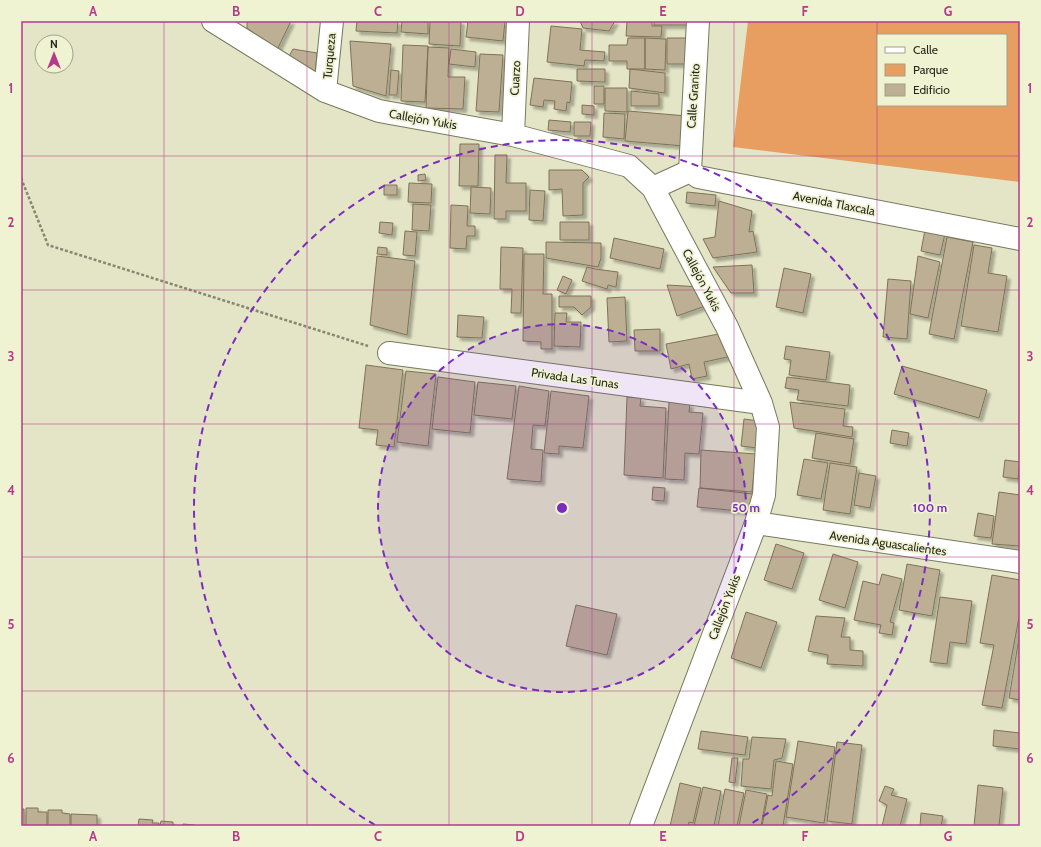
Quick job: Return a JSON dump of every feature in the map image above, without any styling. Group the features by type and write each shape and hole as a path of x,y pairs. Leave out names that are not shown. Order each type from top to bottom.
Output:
{"street":[{"name":"Callejón Yukis","path":"213,21 325,90 379,111 513,135 628,166 653,188 727,327 761,403 768,427 764,495 756,523 641,826"},
{"name":"Turqueza","path":"325,90 332,21"},
{"name":"Cuarzo","path":"513,135 518,21"},
{"name":"Calle Granito","path":"690,171 698,21"},
{"path":"653,188 690,171"},
{"name":"Avenida Tlaxcala","path":"690,171 698,176 1020,239"},
{"name":"Privada Las Tunas","path":"389,353 761,403"},
{"name":"Avenida Aguascalientes","path":"756,523 1020,562"}],"path":[{"path":"21,178 48,245 389,353"}],"green space":[{"path":"748,21 1020,21 1020,182 733,147"}],"building":[{"path":"247,21 291,21 277,50 247,28"},
{"path":"357,21 398,21 397,33 356,31"},
{"path":"402,21 428,21 428,34 401,32"},
{"path":"430,21 461,21 460,46 429,44"},
{"path":"468,21 505,21 503,41 466,37"},
{"path":"580,21 615,21 609,31 583,28"},
{"path":"627,21 652,21 652,26 662,26 661,37 626,36"},
{"path":"654,21 688,21 688,25 654,25"},
{"path":"551,26 582,29 580,50 605,52 604,61 585,60 584,66 547,62"},
{"path":"628,38 645,38 645,69 627,69 627,61 609,61 609,45 627,45"},
{"path":"645,38 666,39 665,70 645,69"},
{"path":"667,38 687,38 687,64 667,64"},
{"path":"350,41 391,44 386,96 353,86"},
{"path":"403,45 428,46 425,102 401,101"},
{"path":"428,47 449,48 448,77 465,77 463,109 426,108"},
{"path":"293,49 317,53 315,77 288,58"},
{"path":"451,49 476,52 475,67 449,64"},
{"path":"480,54 503,55 499,112 476,111"},
{"path":"577,69 605,69 605,82 577,81"},
{"path":"630,69 665,73 665,93 629,88"},
{"path":"391,70 399,71 397,95 389,95"},
{"path":"534,78 572,82 570,103 567,102 566,111 554,109 555,101 544,100 543,107 530,105"},
{"path":"594,86 604,86 604,104 594,104"},
{"path":"605,88 627,88 627,112 605,111"},
{"path":"631,91 659,94 659,106 631,106"},
{"path":"582,105 594,106 594,115 582,114"},
{"path":"628,111 687,116 684,146 625,141"},
{"path":"604,113 625,114 624,139 603,137"},
{"path":"549,120 571,122 570,132 548,130"},
{"path":"574,122 591,122 590,136 574,136"},
{"path":"460,144 479,144 478,186 459,186"},
{"path":"495,155 507,155 506,183 526,183 526,211 506,211 506,219 494,219"},
{"path":"549,170 582,170 589,177 583,183 583,215 563,216 562,189 549,190"},
{"path":"425,174 426,180 418,181 418,175"},
{"path":"409,183 432,184 431,203 408,202"},
{"path":"384,185 397,185 397,195 384,195"},
{"path":"471,187 491,188 490,214 470,213"},
{"path":"530,190 545,191 543,221 529,220"},
{"path":"687,192 716,195 715,206 686,203"},
{"path":"719,201 752,211 749,232 753,231 757,252 713,258 703,239 715,237"},
{"path":"413,204 431,205 429,231 412,230"},
{"path":"451,205 468,206 467,226 475,226 475,236 467,236 466,249 450,248"},
{"path":"380,222 393,223 392,235 379,233"},
{"path":"560,222 589,222 589,240 560,240"},
{"path":"925,230 945,234 940,255 921,251"},
{"path":"405,231 417,232 415,256 403,255"},
{"path":"947,237 973,242 954,339 929,334"},
{"path":"614,238 664,249 660,269 610,258"},
{"path":"546,242 601,243 601,258 598,267 546,258"},
{"path":"974,245 992,248 988,273 1007,276 998,332 961,326"},
{"path":"378,247 387,248 387,255 377,254"},
{"path":"501,247 523,248 521,313 511,313 512,289 500,289"},
{"path":"524,254 544,254 543,294 552,294 552,349 541,349 541,342 523,341"},
{"path":"377,256 415,261 407,335 370,325"},
{"path":"918,256 940,262 928,318 910,314"},
{"path":"752,265 754,293 731,293 713,267"},
{"path":"587,267 618,272 616,287 608,285 607,289 582,281"},
{"path":"784,268 811,274 803,313 776,307"},
{"path":"563,276 572,280 566,294 557,290"},
{"path":"888,279 911,281 907,339 883,337"},
{"path":"667,285 702,287 708,305 677,316"},
{"path":"559,296 591,296 591,307 582,315 574,307 559,307"},
{"path":"625,297 627,341 609,342 607,298"},
{"path":"555,313 567,313 566,322 581,322 580,347 554,346"},
{"path":"458,315 484,317 482,338 457,337"},
{"path":"660,329 660,351 635,351 634,330"},
{"path":"724,333 728,357 704,362 707,376 692,379 689,364 671,369 666,344"},
{"path":"786,346 830,352 826,380 789,375 791,360 784,359"},
{"path":"366,365 403,370 394,447 376,445 378,430 359,428"},
{"path":"902,366 987,390 979,418 894,394"},
{"path":"406,371 436,374 428,446 397,442"},
{"path":"438,377 475,382 470,433 432,429"},
{"path":"787,377 850,385 848,406 797,400 799,390 785,388"},
{"path":"478,382 516,386 512,419 474,415"},
{"path":"519,386 549,391 545,426 533,425 531,449 543,450 541,482 507,479"},
{"path":"551,391 589,396 583,448 559,446 559,454 544,453"},
{"path":"627,397 641,398 640,406 666,408 663,478 624,475"},
{"path":"669,402 690,404 689,412 703,413 699,454 685,453 684,480 665,479"},
{"path":"790,402 845,409 843,426 853,427 852,437 794,428"},
{"path":"744,419 759,421 757,448 741,446"},
{"path":"892,430 909,433 907,446 890,443"},
{"path":"816,433 854,439 850,464 812,458"},
{"path":"701,450 756,454 752,492 700,488"},
{"path":"804,459 828,463 821,499 797,495"},
{"path":"1005,460 1020,462 1018,479 1003,477"},
{"path":"830,463 857,467 850,514 823,510"},
{"path":"859,473 876,476 870,508 854,505"},
{"path":"653,487 665,488 664,501 652,500"},
{"path":"699,488 753,494 751,512 697,507"},
{"path":"999,492 1020,495 1020,546 992,544"},
{"path":"978,513 994,516 991,538 974,536"},
{"path":"776,544 804,553 792,589 764,580"},
{"path":"833,554 858,562 845,608 819,600"},
{"path":"907,564 940,570 932,616 899,610"},
{"path":"882,574 902,579 890,622 894,623 892,635 879,633 881,625 854,620 863,581 879,585"},
{"path":"992,575 1020,580 1020,612 1002,708 982,705 994,645 980,643"},
{"path":"940,597 972,601 966,644 950,642 947,664 930,662"},
{"path":"576,605 617,614 607,655 566,646"},
{"path":"746,612 777,622 761,668 731,658"},
{"path":"816,616 845,618 841,637 850,637 850,650 863,651 863,666 827,664 828,655 808,651"},
{"path":"1020,632 1020,700 1009,698"},
{"path":"994,730 1020,733 1020,749 993,746"},
{"path":"701,731 748,737 745,755 698,749"},
{"path":"752,737 786,739 782,758 774,760 771,789 741,786 743,759 749,759"},
{"path":"798,741 835,747 824,823 786,817"},
{"path":"837,742 862,745 852,824 827,821"},
{"path":"732,758 738,758 735,783 729,782"},
{"path":"776,761 793,764 783,826 762,826 768,795 772,796"},
{"path":"680,783 701,788 693,823 689,822 688,826 670,826"},
{"path":"978,785 1003,788 999,826 974,826"},
{"path":"885,786 894,789 891,795 907,799 900,826 882,826 887,805 879,801"},
{"path":"703,787 721,791 714,826 694,826"},
{"path":"725,789 744,793 737,826 718,826"},
{"path":"746,790 767,794 761,826 739,826"},
{"path":"26,808 38,808 38,812 47,812 47,826 26,826"},
{"path":"21,809 24,809 24,826 21,826"},
{"path":"48,810 62,810 62,813 70,814 70,826 48,826"},
{"path":"921,813 943,816 941,826 920,826"},
{"path":"71,814 97,815 97,826 71,826"},
{"path":"139,819 153,820 152,823 159,823 159,826 138,826"},
{"path":"161,821 173,822 173,825 181,826 160,826"},
{"path":"183,824 195,825 195,826 183,826"}]}
